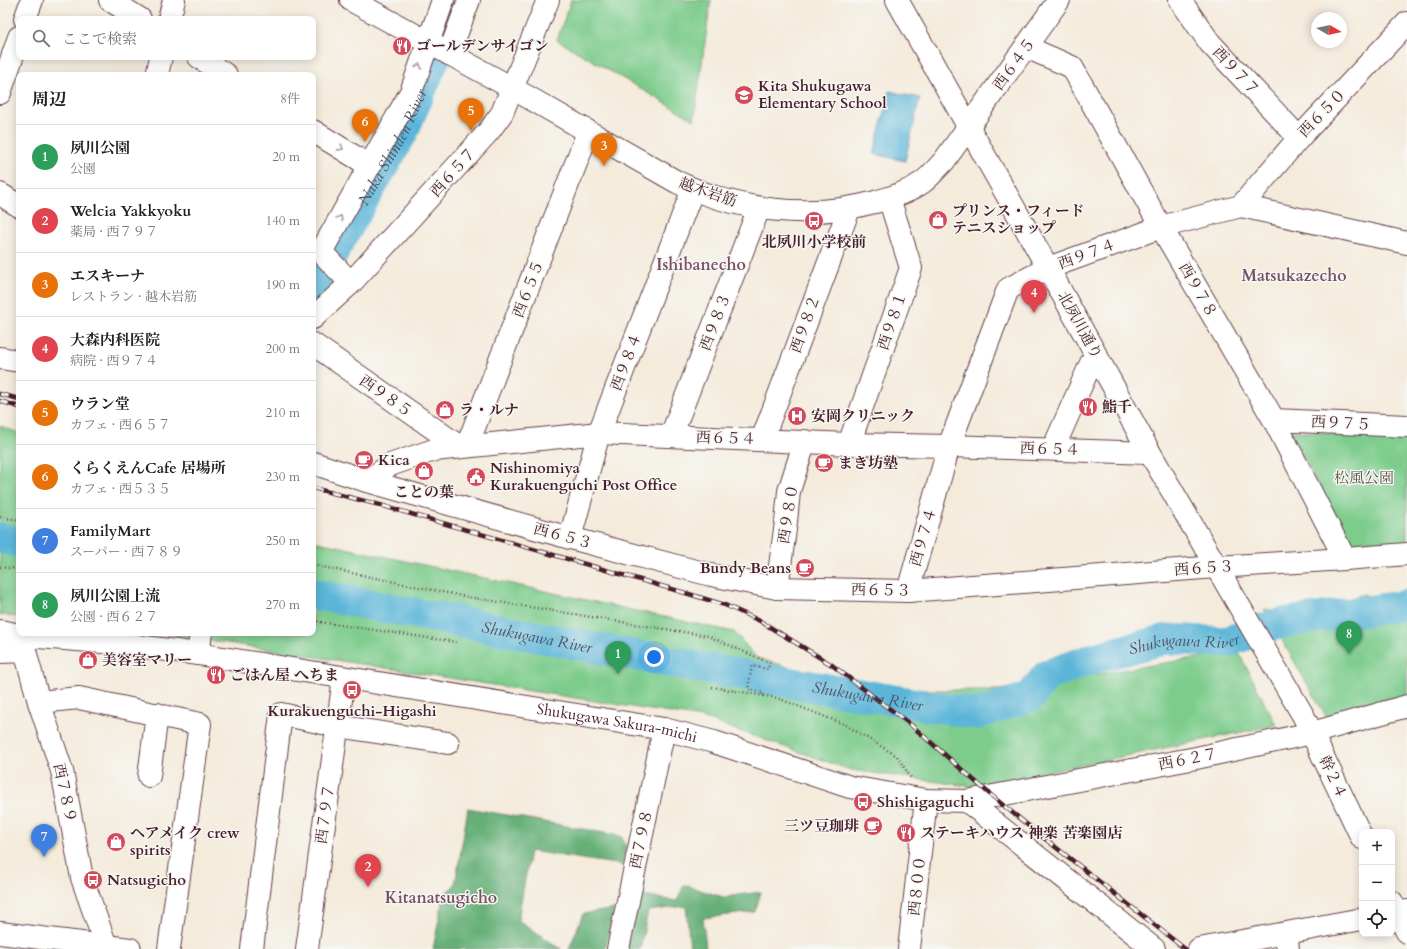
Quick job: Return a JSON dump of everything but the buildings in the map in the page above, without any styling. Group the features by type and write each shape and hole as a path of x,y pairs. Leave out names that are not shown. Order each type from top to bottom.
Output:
{"street":[{"path":"26,16 32,0"},
{"path":"110,0 135,16"},
{"path":"170,16 174,0"},
{"path":"351,0 428,42"},
{"path":"316,308 330,263 370,166 410,92 443,0"},
{"path":"449,54 469,0"},
{"name":"西６５７","path":"330,263 489,131 502,112 548,0"},
{"name":"北夙川通り","path":"897,0 1150,453 1216,567"},
{"name":"西６４５","path":"968,127 1059,0"},
{"name":"西９７７","path":"1180,0 1210,43 1299,138"},
{"name":"西６５０","path":"1241,206 1299,138 1399,44 1407,23"},
{"name":"越木岩筋","path":"428,42 677,182 693,189 759,208 780,211 810,212 849,209 889,198 922,182 934,172 968,127"},
{"path":"0,94 16,46"},
{"name":"西９７８","path":"1026,47 1072,67 1161,227 1274,420 1345,559"},
{"path":"158,72 160,60"},
{"path":"204,60 222,72"},
{"name":"西６５５","path":"464,447 588,132"},
{"path":"316,133 370,166"},
{"name":"西９８４","path":"570,538 599,433 693,189"},
{"name":"西９８１","path":"849,444 911,268 889,198"},
{"name":"西９７４","path":"908,591 949,446 1008,289 1048,268 1161,227 1241,206 1407,244"},
{"name":"西９８３","path":"671,436 759,208"},
{"name":"西９８２","path":"762,440 849,209"},
{"name":"西９８５","path":"316,346 464,447"},
{"path":"1053,450 1095,354"},
{"path":"0,358 16,361"},
{"name":"西９７５","path":"1274,420 1407,426"},
{"name":"西６５４","path":"367,481 390,465 434,450 599,433 849,444 1150,453"},
{"name":"西９８０","path":"777,588 789,492 804,441"},
{"path":"316,464 367,481"},
{"name":"西６５３","path":"367,481 570,538 711,575 777,588 908,591 1407,554"},
{"name":"幹２４","path":"1216,567 1308,725 1359,832"},
{"path":"0,631 25,644"},
{"path":"198,654 201,636"},
{"name":"Shukugawa Sakura-michi","path":"25,644 115,643 198,654 664,729 714,742 850,788 926,800 967,801"},
{"path":"0,652 25,644"},
{"name":"西７８９","path":"25,644 39,702 62,771 82,878 106,947"},
{"name":"西７９７","path":"307,949 344,678"},
{"path":"39,702 79,698 200,724 169,949"},
{"name":"西６２７","path":"967,801 1196,758 1308,725 1407,706"},
{"path":"149,776 157,714"},
{"path":"252,949 281,714 337,726 448,743"},
{"name":"西７９８","path":"618,949 664,729"},
{"name":"西８００","path":"909,949 926,800"},
{"path":"967,801 1154,949"},
{"path":"1200,949 1287,941 1359,920"},
{"path":"0,933 130,949"}],"path":[{"path":"0,517 16,520"},
{"path":"316,566 462,596 708,636 770,663 768,668 752,666 748,689 763,692 762,696"},
{"path":"0,567 16,569"},
{"path":"316,621 456,642"},
{"path":"712,687 777,698 844,724 897,756 926,800"}],"green space":[{"path":"571,0 711,0 694,120 557,40"},
{"path":"0,426 16,432 16,617 0,615"},
{"name":"松風公園","path":"1289,431 1407,437 1407,548 1355,552"},
{"path":"316,542 734,632 757,658 866,690 998,690 1238,651 1276,725 975,787 851,770 702,718 183,636 316,636"},
{"path":"1364,594 1376,600 1407,596 1407,697 1327,718 1264,609 1282,611 1329,605"},
{"path":"468,808 621,836 626,846 622,865 530,851 518,920 561,949 433,949 444,894 455,885"},
{"path":"684,885 723,897 761,892 755,912 703,918 706,949 690,949 686,906 648,911 640,949 626,949 638,895 677,901"},
{"path":"614,909 605,949 569,949 583,914"}],"water":[{"path":"889,91 920,98 905,161 874,154"}],"waterway":[{"name":"Naka Shinden River","path":"316,282 402,134 452,19"},
{"name":"Shukugawa River","path":"0,538 16,541"},
{"name":"Shukugawa River","path":"316,595 692,666 977,714 1030,697 1047,675 1094,658 1167,639 1226,642 1281,623 1407,605"}],"railway":[{"path":"0,394 16,398"},
{"path":"0,401 16,406"},
{"path":"316,489 380,505 689,594 725,605 760,621 832,665 911,725 992,796 1185,949"}],"place":[{"name":"ゴールデンサイゴン","path":"402,46"},
{"name":"Kita Shukugawa Elementary School","path":"744,95"},
{"name":"ウラン堂","path":"471,131"},
{"name":"くらくえんCafe 居場所","path":"365,142"},
{"name":"エスキーナ","path":"604,166"},
{"name":"プリンス・フィード テニスショップ","path":"938,220"},
{"name":"北夙川小学校前","path":"814,221"},
{"name":"大森内科医院","path":"1034,313"},
{"name":"鮨千","path":"1088,407"},
{"name":"ラ・ルナ","path":"445,410"},
{"name":"安岡クリニック","path":"797,416"},
{"name":"Kica","path":"364,460"},
{"name":"まき坊塾","path":"824,463"},
{"name":"ことの葉","path":"424,471"},
{"name":"Nishinomiya Kurakuenguchi Post Office","path":"476,477"},
{"name":"Bundy Beans","path":"805,568"},
{"name":"夙川公園上流","path":"1349,654"},
{"name":"美容室マリー","path":"88,660"},
{"name":"夙川公園","path":"618,674"},
{"name":"ごはん屋 へちま","path":"216,675"},
{"name":"Kurakuenguchi-Higashi","path":"352,690"},
{"name":"Shishigaguchi","path":"863,802"},
{"name":"三ツ豆珈琲","path":"873,826"},
{"name":"ステーキハウス 神楽 苦楽園店","path":"906,833"},
{"name":"ヘアメイク crew spirits","path":"116,842"},
{"name":"FamilyMart","path":"44,857"},
{"name":"Natsugicho","path":"93,880"},
{"name":"Welcia Yakkyoku","path":"368,887"}],"district":[{"name":"Ishibanecho","path":"701,264"},
{"name":"Matsukazecho","path":"1294,275"},
{"name":"Kitanatsugicho","path":"441,897"}]}
